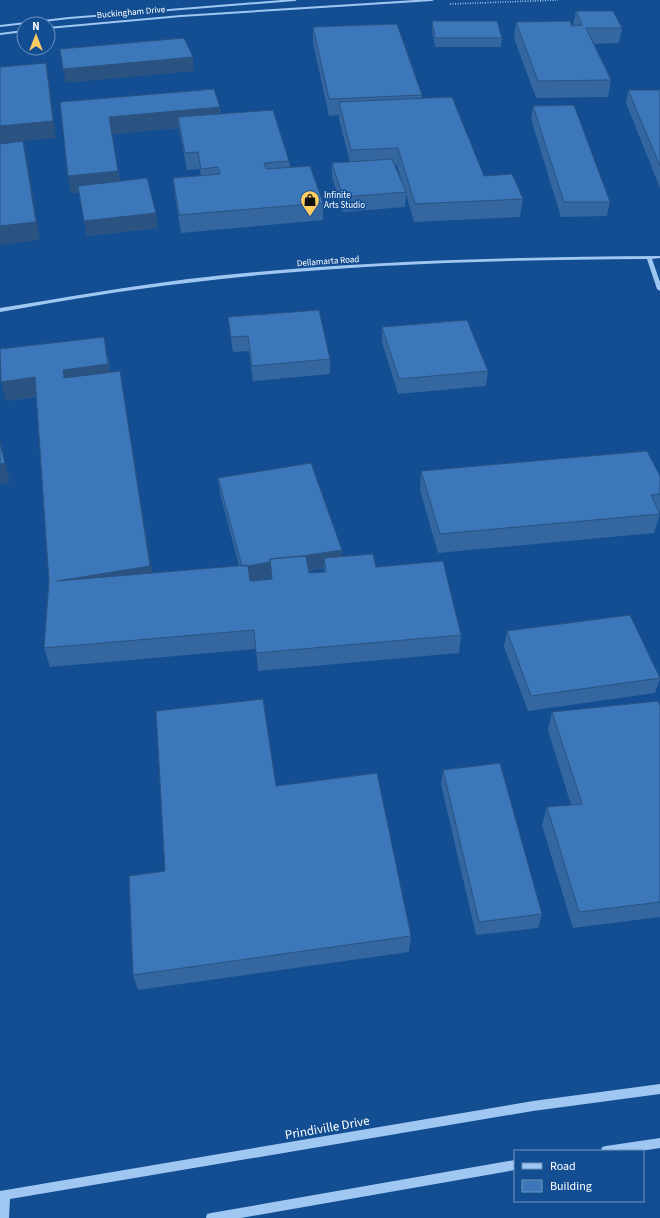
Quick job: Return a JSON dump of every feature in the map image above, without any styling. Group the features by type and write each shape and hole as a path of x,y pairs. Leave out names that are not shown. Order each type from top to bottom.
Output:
{"street":[{"name":"Buckingham Drive","path":"0,26 76,17 296,0"},
{"name":"Buckingham Drive","path":"56,27 196,15 432,0"},
{"path":"0,34 16,32"},
{"path":"649,257 660,289"},
{"name":"Dellamarta Road","path":"0,310 187,282 308,270 491,259 660,257"},
{"name":"Prindiville Drive","path":"2,1196 533,1106 660,1089"},
{"path":"613,1150 660,1143"},
{"path":"211,1218 514,1165"},
{"path":"2,1196 4,1218"}],"building":[{"path":"576,11 613,11 622,28 586,28 611,80 538,81 516,22 570,21 572,26 582,25"},
{"path":"432,21 497,21 502,38 435,38"},
{"path":"397,24 422,95 329,99 313,27"},
{"path":"184,38 193,57 63,69 60,49"},
{"path":"46,63 53,121 0,126 0,67"},
{"path":"214,89 220,107 109,117 118,171 68,176 60,102"},
{"path":"628,90 660,90 660,166"},
{"path":"452,97 484,176 512,174 523,199 415,204 398,148 351,150 339,102"},
{"path":"574,105 610,202 564,202 533,106"},
{"path":"273,110 289,161 264,163 266,169 310,166 323,203 179,215 173,178 220,174 218,167 201,169 198,152 185,153 178,117"},
{"path":"23,141 36,222 0,226 0,144"},
{"path":"392,159 406,192 343,197 332,163"},
{"path":"147,178 156,213 84,221 78,186"},
{"path":"319,310 330,359 252,366 248,336 231,337 228,317"},
{"path":"467,320 488,371 399,379 382,327"},
{"path":"104,337 108,364 63,370 64,378 120,371 150,566 57,581 248,565 250,581 272,579 270,559 306,556 309,573 326,572 324,558 373,554 376,567 443,561 461,635 256,653 254,630 44,648 49,581 35,377 1,382 0,349"},
{"path":"0,443 5,463 0,464"},
{"path":"647,451 660,476 660,494 651,495 660,514 440,534 421,471"},
{"path":"311,463 342,550 270,559 270,562 242,566 218,478"},
{"path":"630,615 660,678 531,696 507,631"},
{"path":"263,699 276,786 377,773 411,936 133,975 129,876 165,871 156,711"},
{"path":"658,701 660,706 660,902 579,912 547,807 582,804 552,712"},
{"path":"500,763 542,914 479,922 443,770"}],"place":[{"name":"Infinite Arts Studio","path":"310,217"}]}
